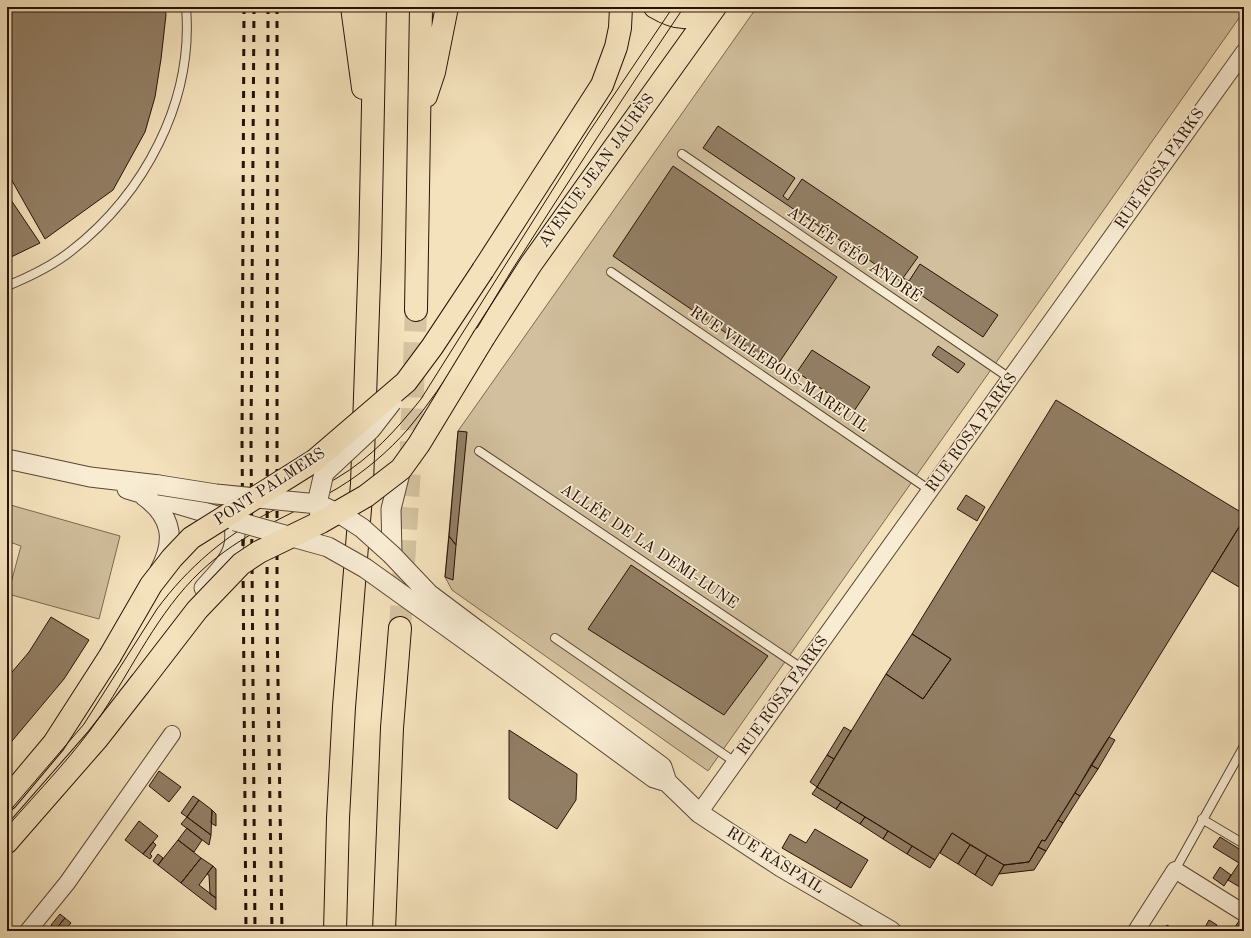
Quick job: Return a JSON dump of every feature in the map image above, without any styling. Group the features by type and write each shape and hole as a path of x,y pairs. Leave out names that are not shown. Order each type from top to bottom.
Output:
{"main road":[{"path":"352,7 362,85 372,132"},
{"path":"334,931 344,707 362,484 370,252 375,7"},
{"path":"416,310 421,7"},
{"path":"419,116 434,72 447,7"},
{"name":"PONT PALMERS","path":"7,799 54,743 110,656 154,582 172,558 191,538 229,511 257,497 314,461 406,382 432,347 483,270 602,85 616,47 620,28 621,7"},
{"path":"655,7 676,18 689,18 711,7"},
{"name":"AVENUE JEAN JAURÈS","path":"7,842 97,739 197,610 241,564 325,513 366,496 401,469 419,444 530,264 715,7"},
{"path":"384,931 392,735 400,628"}],"street":[{"name":"RUE ROSA PARKS","path":"699,813 1244,52"},
{"path":"328,547 325,513 320,488 324,474 371,429 406,382"},
{"path":"7,459 90,477 153,495 229,511 288,536 328,547 366,568 474,637"},
{"path":"392,555 391,509 401,469"},
{"path":"153,495 165,519 170,535 166,559 154,582"},
{"path":"257,497 325,513 362,528 392,555 429,594 474,637"},
{"path":"140,684 182,614 231,556 235,543 229,511"},
{"name":"RUE RASPAIL","path":"474,637 654,778 667,782 699,813 781,867 891,931"},
{"path":"28,931 67,883 172,734"},
{"path":"1136,931 1175,870 1244,913"}],"lane":[{"path":"7,286 31,276 70,252 104,223 133,188 156,150 173,108 184,64 187,19 186,7"},
{"name":"ALLÉE GÉO ANDRÉ","path":"682,154 1011,379"},
{"name":"RUE VILLEBOIS-MAREUIL","path":"612,272 931,491"},
{"name":"ALLÉE DE LA DEMI-LUNE","path":"479,451 803,669"},
{"path":"555,638 735,762"},
{"path":"1175,870 1202,819 1244,746"},
{"path":"1202,819 1244,844"}],"shaded area":[{"path":"757,7 1244,7 1244,11 708,771 452,590 445,577 458,431"},
{"path":"7,504 120,536 99,619 8,594 21,546 7,541"}],"building":[{"path":"7,7 165,7 166,15 155,97 145,132 113,190 45,239 7,172"},
{"path":"718,126 795,178 783,196 788,200 802,179 918,257 903,278 909,281 920,264 998,315 983,337 703,148"},
{"path":"673,166 837,277 776,367 613,256"},
{"path":"7,194 40,243 7,259"},
{"path":"938,346 965,364 958,373 932,355"},
{"path":"812,350 870,387 854,411 797,372"},
{"path":"1056,400 1244,514 1244,519 1045,841 1042,840 1029,862 1004,865 952,833 935,860 817,787 886,674 923,699 951,659 912,634"},
{"path":"458,431 467,432 456,545 449,536"},
{"path":"966,495 985,507 977,521 957,509"},
{"path":"1244,519 1244,590 1212,571"},
{"path":"449,536 456,545 453,580 445,577"},
{"path":"631,565 768,656 724,715 588,629"},
{"path":"51,617 89,640 64,679 7,747 7,678 29,652"},
{"path":"912,634 951,659 923,699 886,674"},
{"path":"844,727 851,731 834,759 827,755"},
{"path":"509,730 577,774 576,800 557,829 509,799"},
{"path":"1109,737 1115,740 1098,769 1091,765"},
{"path":"827,755 834,759 817,787 810,782"},
{"path":"1091,765 1098,769 1080,796 1075,793"},
{"path":"159,771 181,787 169,802 149,786"},
{"path":"817,787 841,802 836,809 812,794"},
{"path":"1075,793 1080,796 1063,823 1058,820"},
{"path":"193,796 199,800 187,817 181,813"},
{"path":"199,800 212,810 211,835 187,817"},
{"path":"841,802 865,817 860,824 836,809"},
{"path":"212,810 216,814 216,826 211,823"},
{"path":"187,817 211,835 209,845 181,824"},
{"path":"865,817 888,831 883,839 860,824"},
{"path":"1058,820 1063,823 1046,851 1038,847 1042,840 1045,841"},
{"path":"139,821 158,836 143,854 125,840"},
{"path":"187,828 202,840 194,852 178,840"},
{"path":"815,829 868,860 851,888 782,848 790,834 806,843"},
{"path":"888,831 912,846 907,854 883,839"},
{"path":"952,833 970,845 958,864 940,853"},
{"path":"1220,837 1244,852 1244,856 1239,863 1213,847"},
{"path":"178,840 201,858 181,883 158,865"},
{"path":"153,842 156,845 150,854 152,856 150,859 143,854"},
{"path":"970,845 987,855 975,875 958,864"},
{"path":"912,846 935,860 930,868 907,854"},
{"path":"1038,847 1046,851 1034,870 999,874 1004,865 1029,862"},
{"path":"158,854 163,858 158,865 153,861"},
{"path":"987,855 1004,865 992,886 975,875"},
{"path":"1244,856 1244,888 1243,889 1228,880"},
{"path":"201,858 213,866 199,885 216,898 216,910 181,883"},
{"path":"213,866 216,869 216,898 210,894 209,875 207,874"},
{"path":"1220,867 1231,875 1224,886 1213,878"},
{"path":"60,914 65,918 56,929 51,925"},
{"path":"65,918 71,923 64,931 59,931 56,929"},
{"path":"1241,918 1244,920 1244,931 1235,927"},
{"path":"1209,920 1217,925 1214,931 1203,931"},
{"path":"1167,925 1177,931 1162,931"}],"tunnel":[{"path":"400,628 410,468 416,310"}],"tram line":[{"path":"7,814 84,724 157,609 195,566 224,541 255,520 321,487 349,470 383,442 412,410 421,399 589,132 673,7"},
{"path":"7,827 91,730 171,604 200,572 216,558 249,535 348,482 384,454 423,411 450,372 512,270 618,105 684,7"}],"railway":[{"path":"244,7 242,439 246,931"},
{"path":"254,7 251,440 255,931"},
{"path":"268,7 267,619 272,931"},
{"path":"277,7 277,621 282,931"}]}
